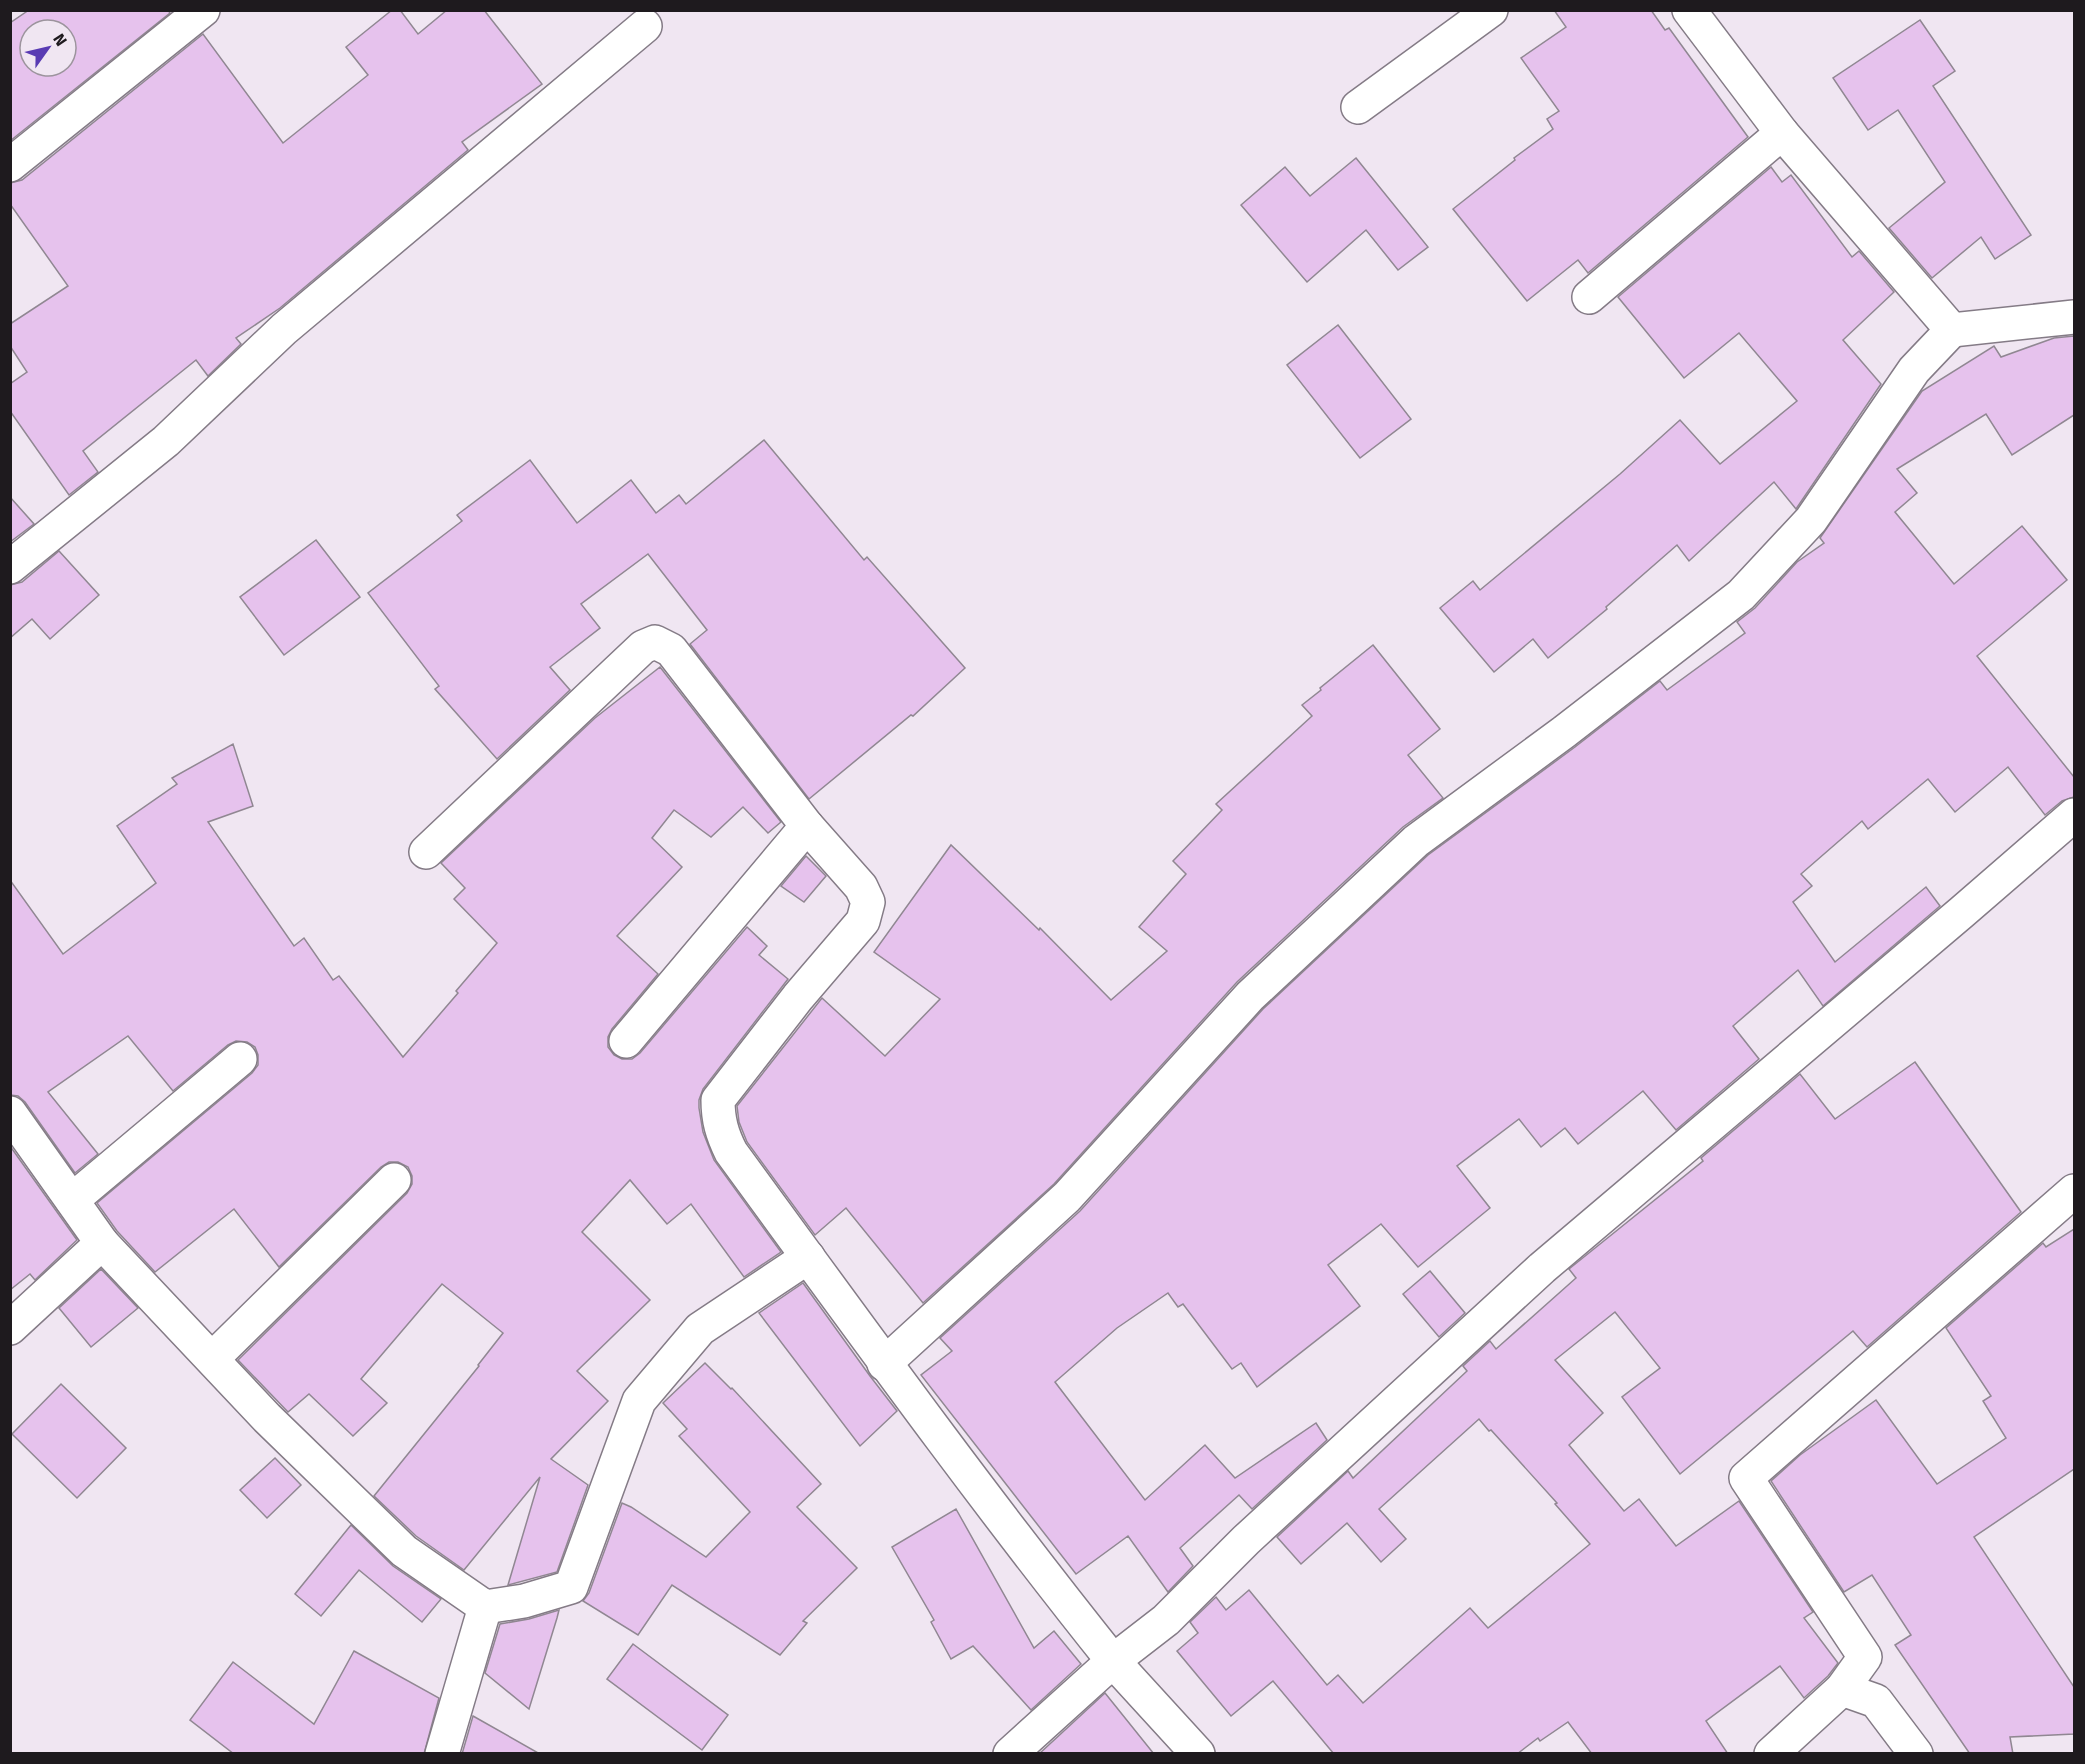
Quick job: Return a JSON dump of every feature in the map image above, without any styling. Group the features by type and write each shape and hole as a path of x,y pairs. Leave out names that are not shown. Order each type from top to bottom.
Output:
{"street":[{"path":"10,165 203,10"},
{"path":"1358,107 1491,10"},
{"path":"1689,10 1782,133 1952,330"},
{"path":"10,567 166,441 284,329 645,26"},
{"path":"1589,297 1782,133"},
{"path":"884,1364 1067,1197 1250,996 1416,841 1742,596 1811,520 1914,370 1952,330 2074,317"},
{"path":"426,852 643,647 655,642 671,650 807,826 861,887 868,902 863,921 798,997 718,1100 718,1117 731,1152 884,1364 1053,1586 1113,1661 1198,1754"},
{"path":"1010,1754 1113,1661 1166,1620 1246,1540 1542,1268 2074,815"},
{"path":"626,1041 807,826"},
{"path":"72,1200 240,1059"},
{"path":"10,1113 102,1243 267,1418 404,1551 485,1607 524,1601 571,1587 639,1401 700,1329 808,1257"},
{"path":"212,1359 394,1180"},
{"path":"1772,1754 1842,1689 1865,1656 1746,1478 2074,1191"},
{"path":"10,1328 102,1243"},
{"path":"442,1754 485,1607"},
{"path":"1842,1689 1876,1701 1916,1754"}],"building":[{"path":"29,10 168,10 170,13 10,141 10,23"},
{"path":"392,10 400,10 418,34 447,10 484,10 542,84 462,142 468,150 280,308 236,338 241,344 208,376 196,360 83,451 98,472 69,495 10,411 10,384 27,372 10,346 10,324 68,286 10,204 10,183 22,180 203,34 283,143 368,75 346,47"},
{"path":"1554,10 1651,10 1665,30 1669,28 1748,137 1588,273 1578,260 1527,301 1453,209 1553,129 1547,119 1559,111 1521,58 1566,27"},
{"path":"1920,20 1955,71 1933,86 2031,235 1995,259 1981,237 1932,278 1889,228 1945,182 1898,110 1868,130 1833,78"},
{"path":"1356,158 1428,247 1398,270 1366,230 1307,282 1241,205 1285,167 1310,196"},
{"path":"1771,167 1782,182 1791,175 1852,257 1859,251 1894,292 1843,340 1881,384 1796,509 1774,482 1689,561 1677,545 1606,607 1607,609 1548,658 1533,639 1494,672 1440,608 1473,581 1480,590 1620,474 1680,420 1720,464 1797,401 1739,333 1684,378 1618,297"},
{"path":"1338,325 1411,419 1360,458 1287,365"},
{"path":"2074,336 2074,415 2012,455 1986,414 1897,469 1917,493 1895,512 1954,584 2022,526 2067,580 1977,656 2074,777 2074,797 2062,801 2045,815 2008,767 1955,812 1928,779 1868,829 1862,821 1801,874 1812,886 1793,902 1835,962 1926,887 1940,906 1823,1006 1798,970 1733,1026 1759,1059 1676,1130 1643,1091 1578,1144 1565,1128 1541,1147 1519,1119 1457,1166 1490,1208 1418,1267 1381,1224 1328,1265 1360,1306 1257,1387 1241,1363 1232,1369 1183,1304 1178,1307 1168,1293 1117,1328 1055,1382 1145,1500 1205,1445 1235,1478 1316,1423 1327,1440 1252,1509 1239,1495 1180,1548 1193,1566 1168,1592 1128,1536 1076,1574 921,1375 952,1351 940,1338 1080,1211 1263,1009 1428,855 1660,681 1667,690 1745,633 1737,622 1755,608 1797,562 1824,543 1820,538 1922,391 1994,346 2001,357 2054,338"},
{"path":"764,440 864,560 867,557 965,668 913,716 911,715 809,799 690,644 707,630 648,554 581,604 600,628 550,667 570,690 497,759 435,689 439,686 368,593 462,521 457,515 530,460 577,523 631,480 656,513 679,495 686,504"},
{"path":"10,497 34,524 10,542"},
{"path":"316,540 360,597 284,655 240,597"},
{"path":"59,551 99,595 50,639 32,619 10,638 10,585 22,582"},
{"path":"1373,645 1440,729 1408,755 1443,798 1403,827 1237,982 1054,1184 923,1303 846,1208 815,1235 747,1142 739,1122 737,1106 822,998 885,1056 940,999 874,952 951,845 1039,930 1040,928 1111,1000 1167,951 1139,927 1186,874 1173,861 1222,810 1216,804 1312,716 1302,705"},
{"path":"660,667 781,822 768,833 743,807 711,837 674,810 652,838 682,867 617,936 658,974 612,1029 608,1037 608,1047 614,1055 622,1059 632,1059 640,1053 747,927 767,946 759,955 788,979 703,1089 699,1108 703,1132 714,1160 781,1252 744,1277 691,1204 667,1224 630,1180 582,1232 650,1300 577,1371 608,1401 551,1459 588,1485 557,1572 508,1585 540,1477 464,1570 416,1536 374,1496 503,1333 442,1284 361,1379 387,1403 353,1436 309,1394 288,1412 238,1360 407,1193 412,1184 412,1176 408,1167 398,1162 389,1162 381,1167 279,1267 234,1209 155,1272 117,1231 97,1203 252,1073 258,1065 258,1055 255,1047 247,1042 236,1041 228,1045 173,1091 128,1036 48,1092 98,1154 75,1173 25,1102 18,1096 10,1095 10,880 63,954 156,883 117,826 177,784 172,778 233,744 253,806 208,822 294,946 304,938 333,980 339,976 403,1057 497,943 454,899 465,888 441,863 595,718"},
{"path":"806,856 826,876 804,902 781,886"},
{"path":"1915,1062 2021,1212 1867,1347 1853,1331 1680,1474 1622,1397 1660,1368 1615,1312 1555,1360 1603,1413 1569,1445 1624,1511 1639,1499 1676,1546 1739,1501 1813,1612 1804,1618 1838,1663 1828,1676 1804,1698 1780,1666 1706,1721 1728,1754 1592,1754 1568,1722 1540,1741 1538,1738 1517,1754 1334,1754 1273,1681 1231,1716 1177,1651 1198,1633 1190,1622 1216,1597 1226,1610 1249,1590 1327,1685 1338,1675 1363,1703 1470,1608 1488,1628 1590,1544 1555,1504 1557,1503 1479,1419 1379,1509 1406,1539 1381,1562 1347,1523 1301,1564 1277,1537 1348,1471 1353,1478 1467,1371 1463,1366 1490,1341 1496,1349 1576,1278 1569,1269 1703,1161 1701,1158 1800,1074 1835,1119"},
{"path":"10,1146 77,1240 35,1280 30,1274 10,1290"},
{"path":"2074,1229 2074,1469 1974,1537 2074,1687 2074,1734 2010,1737 2013,1754 1970,1754 1895,1645 1911,1635 1872,1575 1844,1592 1771,1481 1800,1455 1876,1400 1937,1484 2006,1438 1983,1401 1991,1396 1946,1328 2043,1243 2046,1247"},
{"path":"101,1269 138,1308 91,1347 59,1308"},
{"path":"1430,1271 1465,1313 1439,1337 1403,1294"},
{"path":"803,1283 897,1411 860,1446 759,1313"},
{"path":"705,1363 732,1388 821,1484 797,1507 857,1568 803,1621 807,1623 780,1655 672,1585 638,1635 583,1601 589,1593 622,1503 706,1557 750,1512 679,1436 687,1429 663,1403"},
{"path":"61,1384 126,1448 77,1498 12,1434"},
{"path":"275,1458 301,1485 267,1518 240,1490"},
{"path":"956,1509 1034,1648 1054,1631 1081,1664 1031,1710 973,1646 951,1659 931,1622 934,1620 892,1547"},
{"path":"351,1525 393,1566 441,1599 422,1622 359,1570 321,1616 295,1594"},
{"path":"559,1610 529,1709 485,1673 500,1624 529,1619"},
{"path":"633,1644 728,1715 702,1750 607,1679"},
{"path":"354,1651 439,1698 424,1754 234,1754 190,1720 233,1662 314,1724"},
{"path":"1105,1693 1154,1754 1039,1754"},
{"path":"473,1716 540,1754 462,1754"}]}
